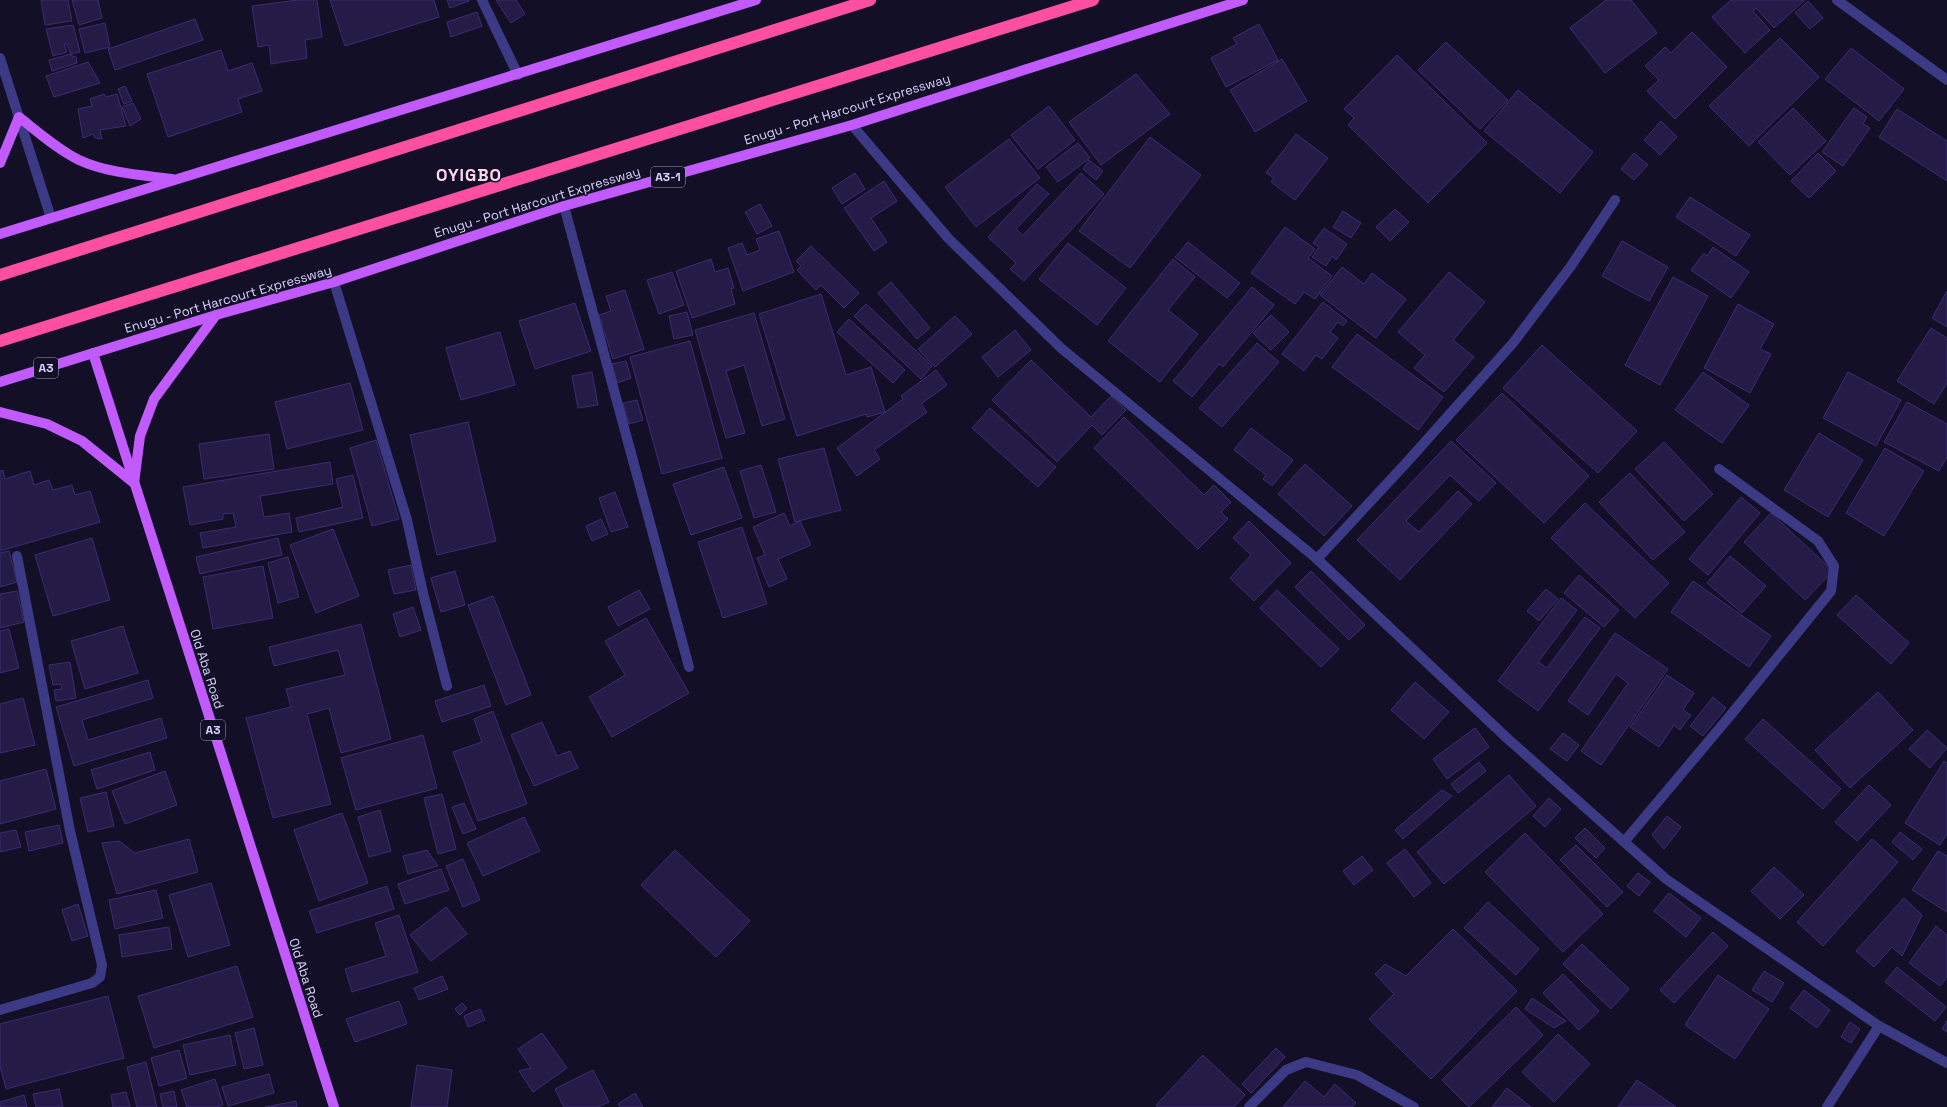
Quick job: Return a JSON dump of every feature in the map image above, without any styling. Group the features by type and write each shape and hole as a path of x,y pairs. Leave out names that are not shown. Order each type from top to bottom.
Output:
{"highway":[{"path":"0,274 870,0"},
{"name":"Enugu - Port Harcourt Expressway","path":"0,341 1093,0"}],"main road":[{"path":"0,234 518,75 756,0"},
{"name":"Enugu - Port Harcourt Expressway","path":"0,382 216,315 334,282 564,206 852,124 1243,0"},
{"path":"0,163 19,117 47,139 79,160 111,170 175,180"},
{"path":"134,482 140,436 154,399 216,315"},
{"name":"Old Aba Road","path":"93,353 334,1107"},
{"path":"0,412 47,424 82,441 134,482"}],"street":[{"path":"482,0 518,75"},
{"path":"1837,0 1947,80"},
{"path":"0,58 51,218"},
{"path":"852,124 948,238 1061,348 1317,559 1508,739 1666,879 1879,1026 1947,1063"},
{"path":"1317,559 1408,461 1513,343 1571,266 1615,200"},
{"path":"564,206 689,667"},
{"path":"334,282 407,520 423,593 447,686"},
{"path":"1624,842 1831,590 1834,566 1818,541 1719,469"},
{"path":"0,1010 92,983 100,977 102,965 70,831 17,556"},
{"path":"1827,1107 1879,1026"},
{"path":"1250,1107 1286,1070 1306,1062 1357,1075 1414,1107"}],"building":[{"path":"41,0 68,0 72,21 45,25"},
{"path":"72,0 98,0 102,18 79,25"},
{"path":"298,0 317,0 322,37 305,40 307,58 271,64 269,45 258,47 252,6"},
{"path":"330,0 434,0 439,17 345,46"},
{"path":"447,0 469,0 469,1 450,8"},
{"path":"496,0 516,0 525,14 511,23"},
{"path":"1606,0 1631,0 1657,33 1605,73 1570,28"},
{"path":"1731,0 1805,0 1774,28 1756,8 1753,11 1770,30 1745,53 1712,17"},
{"path":"1808,1 1823,18 1810,29 1795,13"},
{"path":"477,12 482,26 451,37 447,22"},
{"path":"195,19 203,40 115,70 108,49"},
{"path":"105,23 110,47 85,53 79,29"},
{"path":"1259,24 1278,60 1226,87 1211,58 1237,44 1233,38"},
{"path":"73,25 80,52 71,54 67,44 64,44 67,52 53,56 46,29"},
{"path":"1692,32 1727,67 1675,119 1647,91 1659,80 1645,66 1665,47 1671,53"},
{"path":"1780,38 1819,77 1749,146 1709,106"},
{"path":"1446,42 1508,100 1480,129 1418,70"},
{"path":"1851,48 1904,89 1879,121 1825,79"},
{"path":"221,50 228,71 252,63 262,91 238,99 242,112 168,137 147,74"},
{"path":"71,54 72,56 76,57 77,63 52,71 49,60"},
{"path":"1397,55 1487,143 1428,203 1348,125 1354,118 1344,109"},
{"path":"1282,59 1307,101 1255,132 1230,90"},
{"path":"88,62 100,83 54,97 46,76"},
{"path":"1136,74 1170,114 1101,165 1069,122"},
{"path":"125,86 132,101 124,104 118,89"},
{"path":"1518,90 1593,152 1560,193 1484,131"},
{"path":"104,94 106,97 117,94 126,126 100,130 102,139 95,138 93,134 83,138 78,109 92,106 90,99"},
{"path":"133,103 141,119 130,126 122,107"},
{"path":"1049,106 1075,140 1038,169 1011,135"},
{"path":"1793,108 1826,141 1790,175 1758,142"},
{"path":"1854,108 1867,117 1863,124 1870,128 1843,166 1822,152"},
{"path":"1897,109 1947,141 1947,181 1879,137"},
{"path":"1661,121 1677,137 1660,155 1644,140"},
{"path":"1296,134 1328,158 1295,200 1271,182 1274,178 1266,173"},
{"path":"1150,137 1201,175 1130,268 1079,231"},
{"path":"1009,139 1040,178 976,227 945,187"},
{"path":"1078,143 1090,158 1058,182 1046,167"},
{"path":"1634,153 1648,165 1634,180 1621,169"},
{"path":"1818,153 1836,171 1809,198 1791,181"},
{"path":"1089,160 1103,171 1096,180 1083,169"},
{"path":"855,173 865,189 842,204 832,188"},
{"path":"1081,173 1104,194 1024,281 1010,269 1016,263 988,237 1037,184 1049,194 1016,229 1023,235"},
{"path":"884,181 897,201 871,218 887,242 874,251 844,208"},
{"path":"1690,197 1750,235 1736,256 1676,217"},
{"path":"760,204 772,226 757,234 745,212"},
{"path":"1395,209 1409,222 1390,241 1376,227"},
{"path":"1343,211 1361,223 1351,238 1333,227"},
{"path":"1285,227 1315,249 1308,258 1332,276 1315,299 1304,292 1295,304 1251,273"},
{"path":"1324,228 1347,244 1336,260 1332,256 1326,266 1312,257 1319,247 1313,243"},
{"path":"779,231 794,272 743,291 728,248 742,243 747,255 760,250 756,239"},
{"path":"1622,241 1668,267 1649,301 1602,276"},
{"path":"1188,242 1240,283 1227,298 1175,257"},
{"path":"1068,243 1126,288 1097,325 1039,279"},
{"path":"811,246 859,293 844,308 821,285 816,290 797,270 801,266 796,261"},
{"path":"1713,247 1749,272 1731,298 1691,270 1704,253 1707,256"},
{"path":"711,259 715,272 728,268 734,288 731,289 735,304 692,318 676,271"},
{"path":"1173,259 1195,277 1168,310 1198,334 1160,382 1108,341"},
{"path":"1342,267 1364,284 1372,273 1406,299 1376,338 1320,295"},
{"path":"672,272 684,305 659,314 647,280"},
{"path":"1449,272 1485,302 1453,340 1474,357 1444,392 1414,368 1425,355 1398,332"},
{"path":"1673,277 1708,296 1660,385 1625,365"},
{"path":"891,282 930,328 917,339 878,293"},
{"path":"1252,287 1274,305 1223,367 1219,364 1192,397 1173,381"},
{"path":"625,290 644,349 613,359 599,315 611,311 606,296"},
{"path":"1947,291 1947,327 1932,318"},
{"path":"821,294 846,375 871,367 885,412 867,417 866,414 797,436 759,314"},
{"path":"1323,302 1347,321 1343,326 1338,322 1330,332 1338,338 1322,359 1316,355 1304,371 1282,354"},
{"path":"575,303 591,351 535,369 519,321"},
{"path":"866,304 932,366 921,379 854,316"},
{"path":"1738,304 1774,324 1760,349 1771,354 1750,393 1704,368"},
{"path":"687,312 693,335 674,339 669,316"},
{"path":"754,313 785,419 762,426 744,365 726,371 745,433 726,438 695,330"},
{"path":"1271,315 1289,332 1271,350 1253,333"},
{"path":"955,316 972,334 935,367 918,349"},
{"path":"849,319 905,370 893,383 837,332"},
{"path":"1931,328 1947,338 1947,383 1934,404 1897,381"},
{"path":"1015,330 1031,350 998,377 982,357"},
{"path":"500,332 515,385 461,400 446,348"},
{"path":"1357,334 1443,397 1418,430 1332,367"},
{"path":"690,341 722,458 662,474 630,357"},
{"path":"1257,343 1279,362 1222,427 1199,408"},
{"path":"1542,345 1637,431 1598,473 1503,388"},
{"path":"1031,360 1091,417 1111,396 1126,410 1102,435 1092,425 1057,462 992,400"},
{"path":"626,361 631,378 617,383 612,364"},
{"path":"936,370 947,385 921,404 927,412 874,450 880,459 857,476 837,448 903,399 901,396"},
{"path":"592,372 598,405 578,408 572,376"},
{"path":"1703,372 1749,405 1722,443 1675,410"},
{"path":"1848,372 1901,400 1876,446 1823,418"},
{"path":"350,383 363,430 287,449 275,402"},
{"path":"1502,393 1589,476 1544,523 1456,440"},
{"path":"637,400 643,420 629,424 623,403"},
{"path":"1907,402 1947,424 1947,457 1939,471 1884,442"},
{"path":"990,408 1056,467 1038,487 972,428"},
{"path":"1124,417 1204,495 1214,485 1231,502 1221,512 1228,519 1198,549 1094,448"},
{"path":"468,422 496,541 437,555 410,435"},
{"path":"1251,428 1293,460 1272,486 1263,479 1266,475 1234,450"},
{"path":"1819,433 1863,460 1828,517 1784,490"},
{"path":"269,434 274,469 204,479 199,444"},
{"path":"376,440 399,519 372,526 350,448"},
{"path":"1451,441 1496,483 1479,501 1450,475 1406,521 1419,532 1458,491 1472,504 1400,580 1357,540"},
{"path":"1664,442 1713,494 1684,521 1635,469"},
{"path":"824,448 841,510 795,522 778,459"},
{"path":"1885,448 1924,471 1884,536 1846,513"},
{"path":"330,462 333,484 260,496 264,517 289,513 292,532 203,548 200,533 236,527 233,513 223,514 223,519 190,525 183,487"},
{"path":"1305,464 1352,506 1324,536 1278,494"},
{"path":"761,465 776,512 754,518 740,471"},
{"path":"724,467 742,518 691,535 673,484"},
{"path":"3,470 5,479 30,471 34,485 49,480 53,490 72,485 75,495 90,491 100,522 0,551 0,471"},
{"path":"1630,473 1685,532 1653,560 1599,502"},
{"path":"353,475 363,518 299,532 296,518 343,507 336,479"},
{"path":"615,492 628,527 611,532 599,498"},
{"path":"1741,497 1760,513 1708,575 1689,559"},
{"path":"1585,503 1669,583 1635,618 1551,538"},
{"path":"784,513 790,526 800,521 811,545 778,559 787,579 769,587 757,558 765,555 753,527"},
{"path":"1771,513 1833,571 1805,600 1744,542"},
{"path":"601,519 608,534 592,541 586,526"},
{"path":"1249,521 1291,563 1254,601 1230,578 1251,555 1233,538"},
{"path":"742,527 767,604 723,618 698,542"},
{"path":"333,529 359,596 316,613 290,545"},
{"path":"92,538 110,600 53,616 35,555"},
{"path":"278,538 282,555 200,574 196,557"},
{"path":"9,551 17,582 0,587 0,553"},
{"path":"1730,556 1766,586 1742,613 1707,583"},
{"path":"288,557 299,597 278,603 268,563"},
{"path":"411,565 416,590 394,594 388,570"},
{"path":"263,566 273,618 213,629 203,577"},
{"path":"455,571 465,605 441,612 431,578"},
{"path":"1311,571 1365,625 1349,640 1295,587"},
{"path":"1579,575 1619,610 1604,627 1564,593"},
{"path":"1693,581 1771,636 1749,667 1671,612"},
{"path":"1546,589 1558,599 1539,621 1527,611"},
{"path":"639,590 650,609 618,626 608,607"},
{"path":"1277,590 1339,649 1321,667 1260,608"},
{"path":"17,591 24,622 0,628 0,594"},
{"path":"1856,595 1909,643 1891,664 1837,615"},
{"path":"493,596 531,695 506,705 468,605"},
{"path":"1561,598 1577,610 1538,662 1547,668 1585,617 1600,628 1538,711 1498,681"},
{"path":"413,607 421,630 400,637 393,614"},
{"path":"646,618 689,693 612,737 589,697 625,675 605,641"},
{"path":"361,624 391,739 341,753 329,708 307,714 331,804 273,818 246,718 291,707 286,689 345,675 338,650 274,666 269,647"},
{"path":"123,626 138,673 85,689 71,641"},
{"path":"9,629 19,668 0,673 0,631"},
{"path":"1615,633 1668,669 1601,765 1581,751 1628,683 1616,674 1588,715 1568,701"},
{"path":"70,662 76,698 56,701 54,690 62,689 61,684 53,685 49,665"},
{"path":"1667,675 1694,693 1683,710 1691,715 1680,730 1674,725 1659,747 1630,727"},
{"path":"148,680 153,698 82,720 88,740 161,718 167,738 74,766 56,707"},
{"path":"1415,682 1449,712 1424,739 1391,710"},
{"path":"484,685 491,706 442,722 435,701"},
{"path":"1878,692 1913,730 1850,788 1815,750"},
{"path":"1713,697 1726,708 1703,736 1690,726"},
{"path":"23,698 35,745 0,753 0,704"},
{"path":"493,711 527,804 478,821 453,752 482,742 474,719"},
{"path":"1763,719 1841,789 1823,809 1745,739"},
{"path":"542,722 557,756 570,751 578,768 534,786 511,735"},
{"path":"1475,728 1489,747 1447,779 1433,759"},
{"path":"1927,730 1947,748 1930,768 1909,749"},
{"path":"1563,733 1579,745 1567,761 1550,749"},
{"path":"423,735 437,788 356,810 341,758"},
{"path":"150,752 155,770 97,789 91,770"},
{"path":"1944,761 1947,763 1947,834 1940,845 1905,823"},
{"path":"1479,762 1486,771 1458,793 1451,784"},
{"path":"46,769 56,809 0,824 0,781"},
{"path":"165,771 177,805 125,824 112,791"},
{"path":"1509,775 1536,806 1444,884 1417,852"},
{"path":"1869,785 1891,805 1857,841 1835,822"},
{"path":"1442,790 1452,796 1403,839 1395,830"},
{"path":"106,792 114,826 88,832 80,798"},
{"path":"442,794 456,849 438,854 424,798"},
{"path":"1549,798 1561,809 1545,827 1533,816"},
{"path":"464,803 476,829 463,834 452,807"},
{"path":"380,810 391,851 369,857 358,817"},
{"path":"342,813 368,883 319,901 294,830"},
{"path":"1667,816 1681,827 1664,849 1652,835"},
{"path":"524,817 540,851 483,876 467,843"},
{"path":"59,825 63,843 29,851 25,832"},
{"path":"1585,828 1605,848 1596,858 1575,838"},
{"path":"16,830 21,847 0,852 0,833"},
{"path":"1900,832 1922,849 1913,860 1892,842"},
{"path":"1525,833 1603,914 1563,952 1485,872"},
{"path":"189,839 198,872 117,894 102,843 119,841 135,853"},
{"path":"1872,839 1898,862 1823,946 1797,922"},
{"path":"1576,845 1623,892 1607,907 1560,860"},
{"path":"1405,849 1431,883 1414,897 1387,863"},
{"path":"427,850 438,866 408,874 403,856"},
{"path":"675,850 750,921 716,957 641,885"},
{"path":"1938,851 1947,856 1947,912 1912,890"},
{"path":"1362,856 1373,870 1354,885 1343,871"},
{"path":"463,859 480,900 463,907 446,866"},
{"path":"1774,867 1804,895 1780,919 1751,891"},
{"path":"441,869 449,890 405,904 398,884"},
{"path":"1638,873 1650,882 1639,896 1627,886"},
{"path":"211,883 230,945 188,957 169,895"},
{"path":"387,886 394,909 317,933 309,911"},
{"path":"156,890 163,918 115,929 109,900"},
{"path":"1669,893 1701,918 1686,937 1654,911"},
{"path":"1904,898 1922,915 1902,956 1892,947 1874,967 1856,951"},
{"path":"1488,902 1539,949 1516,975 1464,928"},
{"path":"78,904 88,936 72,941 62,910"},
{"path":"446,907 467,934 431,961 410,935"},
{"path":"399,915 418,972 352,992 345,969 386,956 375,923"},
{"path":"1936,926 1947,935 1947,977 1940,986 1909,963"},
{"path":"169,927 172,949 122,957 119,935"},
{"path":"1453,929 1517,991 1431,1079 1369,1019 1394,994 1375,974 1385,964 1406,976"},
{"path":"1713,932 1728,946 1674,1003 1660,990"},
{"path":"1582,944 1629,989 1611,1009 1563,964"},
{"path":"237,966 253,1017 154,1048 138,996"},
{"path":"1897,967 1946,1007 1935,1021 1885,982"},
{"path":"1764,971 1784,983 1772,1002 1752,990"},
{"path":"1563,974 1599,1011 1579,1030 1543,993"},
{"path":"1718,975 1769,1009 1735,1059 1685,1025"},
{"path":"442,976 448,989 419,1000 414,988"},
{"path":"1804,990 1830,1010 1817,1028 1790,1008"},
{"path":"108,996 124,1058 6,1089 0,1066 0,1024"},
{"path":"1532,998 1566,1021 1554,1028 1525,1009"},
{"path":"399,1001 407,1024 355,1042 346,1019"},
{"path":"462,1003 467,1008 460,1015 455,1009"},
{"path":"1516,1007 1543,1035 1469,1107 1442,1080"},
{"path":"480,1009 485,1020 468,1027 464,1016"},
{"path":"1947,1021 1947,1032 1942,1029"},
{"path":"1850,1022 1860,1029 1851,1043 1841,1037"},
{"path":"254,1028 263,1065 244,1069 235,1033"},
{"path":"542,1033 567,1068 533,1092 519,1071 531,1068 518,1049"},
{"path":"1558,1034 1590,1064 1554,1102 1522,1072"},
{"path":"230,1035 236,1065 190,1075 183,1045"},
{"path":"1276,1048 1285,1057 1251,1093 1242,1084"},
{"path":"179,1050 187,1078 159,1086 151,1058"},
{"path":"1203,1055 1245,1095 1234,1107 1158,1107 1156,1105"},
{"path":"146,1062 157,1107 137,1107 127,1067"},
{"path":"417,1065 452,1070 447,1107 411,1107"},
{"path":"593,1070 609,1102 598,1107 564,1107 555,1089"},
{"path":"269,1074 274,1093 228,1106 222,1087"},
{"path":"215,1079 223,1105 216,1107 187,1107 181,1090"},
{"path":"1637,1080 1676,1107 1618,1107"},
{"path":"1305,1081 1324,1097 1335,1084 1356,1103 1352,1107 1283,1107"},
{"path":"1507,1088 1531,1107 1492,1107"},
{"path":"59,1089 63,1107 36,1107 33,1094"},
{"path":"174,1091 177,1107 163,1107 160,1094"},
{"path":"126,1092 130,1107 113,1107 111,1095"},
{"path":"635,1093 643,1107 620,1107 618,1104"},
{"path":"24,1095 27,1107 0,1107 0,1102"},
{"path":"296,1101 297,1107 265,1107"}],"district":[{"name":"OYIGBO","path":"469,175"}]}
